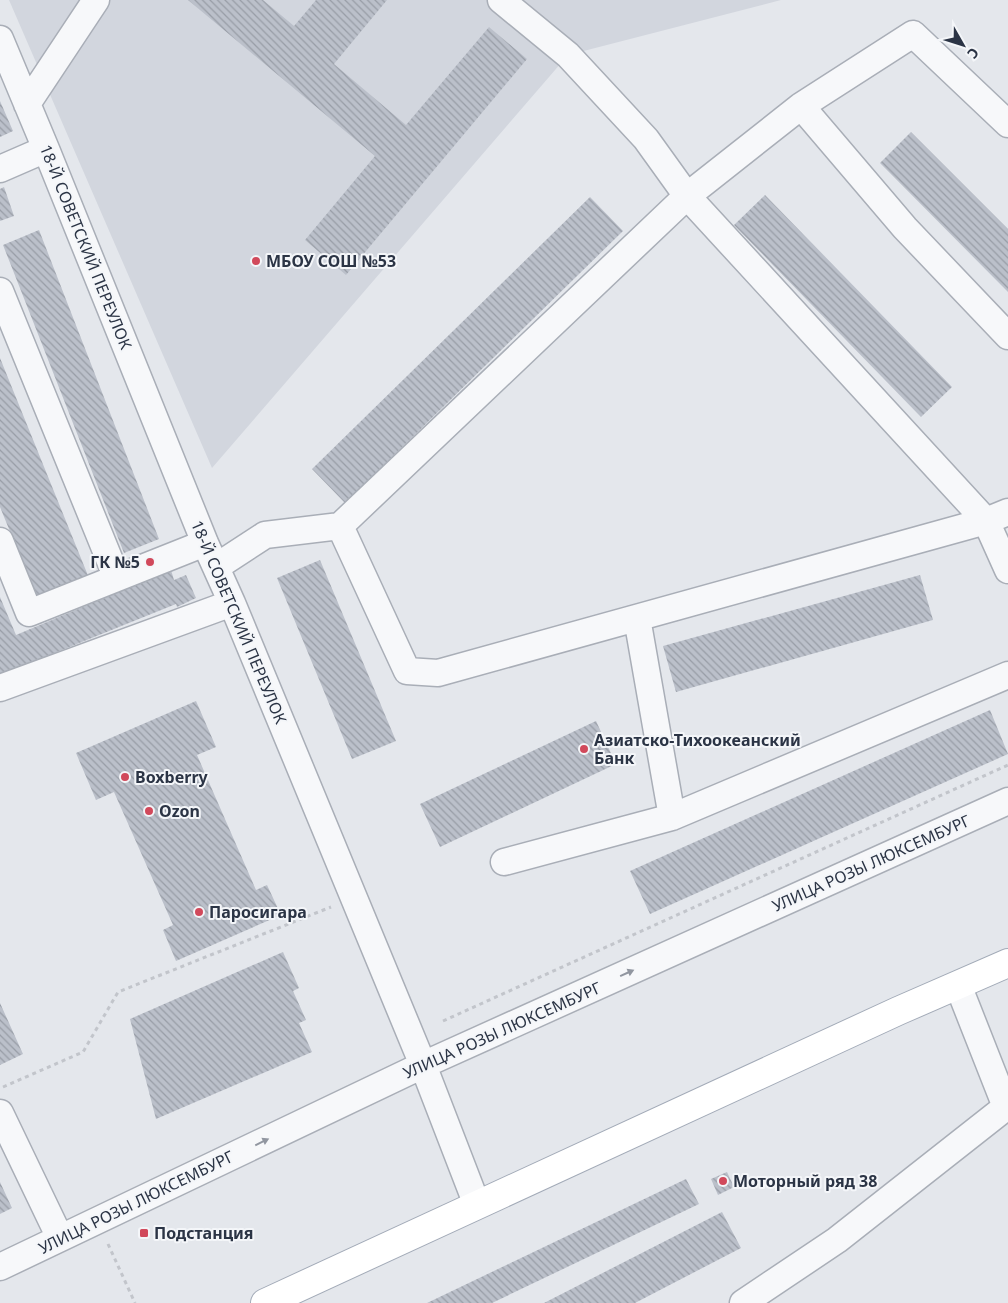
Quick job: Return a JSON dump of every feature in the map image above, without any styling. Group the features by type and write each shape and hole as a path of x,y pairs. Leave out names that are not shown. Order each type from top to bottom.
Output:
{"main road":[{"path":"265,1303 1008,963"}],"street":[{"path":"27,104 96,0"},
{"path":"501,0 568,55 646,139 686,196 997,517 1008,570"},
{"path":"216,567 265,535 340,526 686,196 801,106 913,34 1008,124"},
{"name":"18-Й СОВЕТСКИЙ ПЕРЕУЛОК","path":"0,39 205,543 232,603 423,1065 477,1205"},
{"path":"801,106 905,228 1008,336"},
{"path":"0,169 46,149"},
{"path":"0,291 118,578"},
{"path":"340,526 407,671 438,673 997,517"},
{"path":"0,541 29,613 205,543"},
{"path":"0,688 232,603"},
{"path":"637,618 672,817"},
{"path":"504,862 672,817 1008,675"},
{"name":"УЛИЦА РОЗЫ ЛЮКСЕМБУРГ","path":"0,1267 423,1065 1008,801"},
{"path":"743,1303 837,1240 1007,1107 958,985"},
{"path":"0,1112 60,1238"}],"path":[{"path":"444,1021 1008,765"},
{"path":"0,1088 83,1052 118,992 354,898"},
{"path":"108,1244 135,1303"}],"shaded area":[{"name":"МБОУ СОШ №53","path":"9,0 781,0 568,55 212,468"}],"building":[{"path":"188,0 263,0 294,26 316,0 387,0 334,64 406,125 489,27 527,59 346,275 305,240 375,156"},
{"path":"0,101 13,131 0,137"},
{"path":"911,132 1008,229 1008,292 880,163"},
{"path":"4,187 14,216 0,221 0,189"},
{"path":"765,195 952,387 921,417 734,225"},
{"path":"590,197 623,231 345,503 312,469"},
{"path":"39,230 159,539 124,553 3,245"},
{"path":"0,358 89,578 38,600 0,507"},
{"path":"320,560 396,741 352,759 277,578"},
{"path":"171,570 174,580 186,575 196,598 177,607 176,604 0,675 0,597 16,635"},
{"path":"920,575 933,620 676,692 663,646"},
{"path":"196,701 216,747 197,755 256,890 267,885 281,915 176,961 163,930 173,925 114,792 96,800 76,753"},
{"path":"990,710 1008,754 650,914 630,871"},
{"path":"596,721 616,764 440,847 420,804"},
{"path":"283,952 299,988 293,991 306,1020 299,1023 312,1052 156,1119 130,1019"},
{"path":"0,1003 23,1054 0,1065"},
{"path":"727,1172 734,1187 718,1195 711,1179"},
{"path":"686,1179 699,1204 492,1303 427,1303"},
{"path":"0,1182 12,1208 0,1214"},
{"path":"722,1212 741,1248 635,1303 544,1303"}],"place":[{"name":"МБОУ СОШ №53","path":"256,261"},
{"name":"ГК №5","path":"150,562"},
{"name":"Азиатско-Тихоокеанский Банк","path":"584,749"},
{"name":"Boxberry","path":"125,777"},
{"name":"Ozon","path":"149,811"},
{"name":"Паросигара","path":"199,912"},
{"name":"Моторный ряд 38","path":"723,1181"},
{"name":"Подстанция","path":"144,1233"}]}
